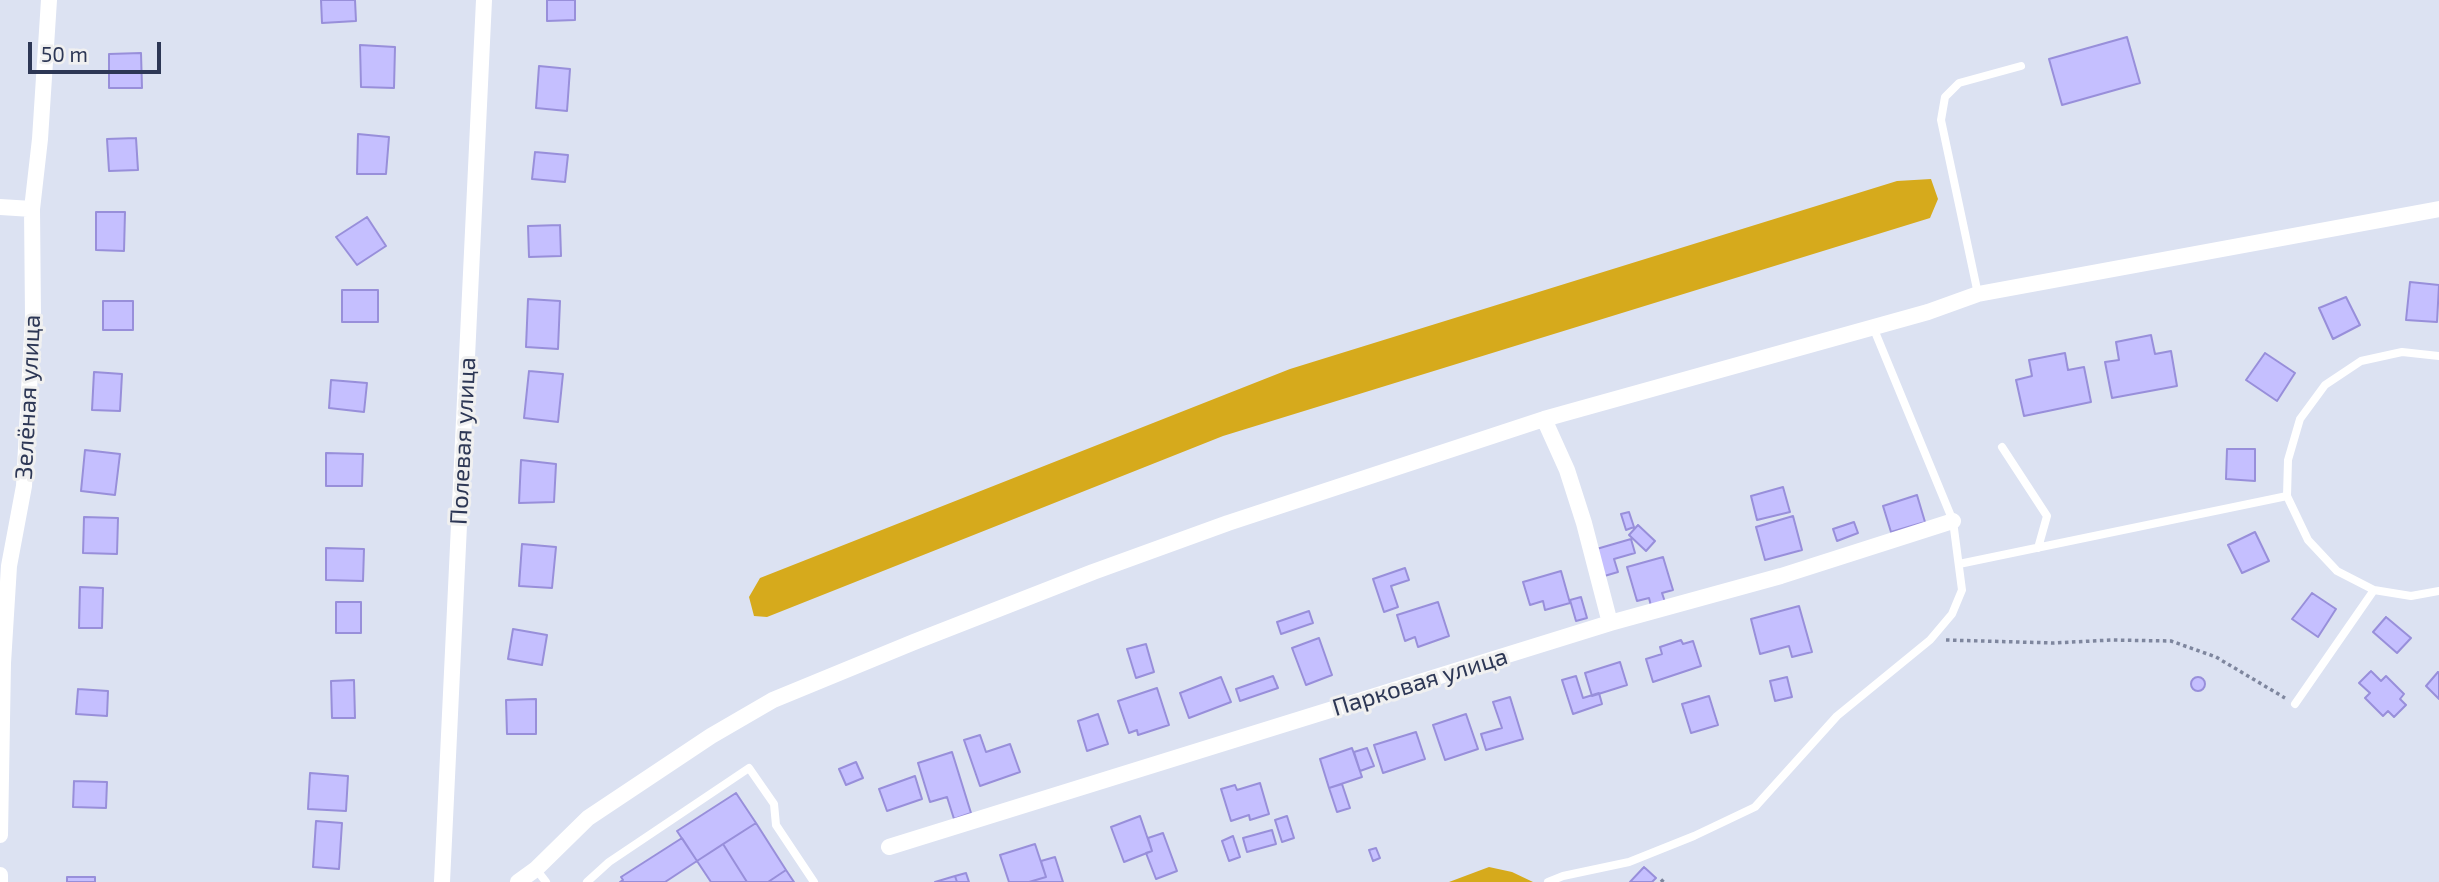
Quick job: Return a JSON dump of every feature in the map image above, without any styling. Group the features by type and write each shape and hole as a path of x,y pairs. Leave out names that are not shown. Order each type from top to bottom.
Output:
{"street":[{"name":"Зелёная улица","path":"0,835 3,663 9,566 24,486 33,316 32,209 40,139 48,0"},
{"name":"Полевая улица","path":"442,882 484,0"},
{"path":"0,207 32,209"},
{"path":"518,882 541,875 587,818 711,736 773,700 1105,568 1241,519 1544,419 1928,312 1978,294 2439,209"},
{"path":"1544,419 1567,470 1610,623"},
{"name":"Парковая улица","path":"889,847 1610,623 1781,576 1953,521"},
{"path":"0,875 0,882"}],"lane":[{"path":"1978,294 1941,120 1945,97 1959,82 2021,66"},
{"path":"1548,882 1563,876 1629,862 1694,836 1755,807 1837,716 1930,640 1952,614 1962,590 1953,521 1873,327"},
{"path":"2439,356 2402,352 2361,361 2325,385 2300,419 2288,460 2287,496 2308,540 2337,571 2374,590 2411,596 2439,591"},
{"path":"2002,447 2047,516 2038,548"},
{"path":"1959,565 2287,496"},
{"path":"2295,704 2374,590"},
{"path":"587,882 609,862 749,768 774,804 776,825 814,882"}],"path":[{"path":"1930,640 2054,643 2171,640 2216,657 2295,704"}],"shaded area":[{"path":"1931,179 1938,199 1930,218 1223,436 767,617 754,616 749,597 760,578 1290,369 1897,181"},
{"path":"1489,867 1512,872 1533,882 1449,882"}],"building":[{"path":"321,0 355,0 356,21 322,23"},
{"path":"547,0 575,0 575,20 547,21"},
{"path":"2127,37 2140,83 2062,105 2049,59"},
{"path":"360,45 395,47 394,88 361,87"},
{"path":"141,53 142,88 109,88 109,54"},
{"path":"539,66 570,69 567,111 536,108"},
{"path":"358,134 389,137 386,174 357,174"},
{"path":"136,138 138,170 109,171 107,139"},
{"path":"535,152 568,155 565,182 532,179"},
{"path":"96,212 125,212 124,251 96,250"},
{"path":"367,217 386,246 357,265 336,237"},
{"path":"560,225 561,256 529,257 528,226"},
{"path":"2410,282 2439,285 2437,322 2406,320"},
{"path":"342,290 378,290 378,322 342,322"},
{"path":"2346,297 2360,325 2333,339 2319,308"},
{"path":"528,299 560,301 558,349 526,347"},
{"path":"103,301 133,301 133,330 103,330"},
{"path":"2151,335 2155,354 2171,351 2177,386 2112,398 2105,362 2119,360 2116,342"},
{"path":"2065,353 2068,370 2084,367 2091,402 2024,416 2016,380 2032,376 2029,360"},
{"path":"2265,353 2295,373 2277,401 2246,380"},
{"path":"529,371 563,374 558,422 524,418"},
{"path":"94,372 122,374 120,411 92,410"},
{"path":"331,380 367,383 364,412 329,408"},
{"path":"2227,449 2255,449 2255,481 2226,479"},
{"path":"85,450 120,454 115,495 81,491"},
{"path":"326,453 363,454 362,486 326,486"},
{"path":"521,460 556,464 554,502 519,503"},
{"path":"1783,487 1790,512 1757,520 1751,496"},
{"path":"1917,495 1925,522 1891,532 1883,506"},
{"path":"1629,512 1634,527 1626,530 1621,514"},
{"path":"1793,516 1802,550 1765,560 1756,527"},
{"path":"84,517 118,518 117,554 83,553"},
{"path":"1854,522 1858,533 1837,541 1833,529"},
{"path":"1638,525 1655,541 1646,551 1629,535"},
{"path":"2255,532 2269,561 2242,573 2228,545"},
{"path":"1631,539 1635,553 1614,559 1618,572 1601,577 1593,550"},
{"path":"522,544 556,547 552,588 519,586"},
{"path":"326,548 364,549 363,581 326,580"},
{"path":"1663,557 1673,590 1662,593 1665,602 1651,606 1649,598 1637,601 1627,567"},
{"path":"1405,568 1409,580 1391,586 1398,607 1384,612 1373,579"},
{"path":"1561,571 1570,603 1545,610 1543,601 1530,605 1523,582"},
{"path":"80,587 103,588 102,628 79,628"},
{"path":"2312,593 2336,609 2318,637 2292,619"},
{"path":"1581,597 1587,618 1576,621 1570,600"},
{"path":"336,602 361,602 361,633 336,633"},
{"path":"1438,602 1449,636 1418,647 1415,637 1405,641 1397,615"},
{"path":"1799,606 1812,652 1792,657 1789,646 1760,654 1751,619"},
{"path":"1309,611 1313,623 1281,634 1277,622"},
{"path":"2386,617 2411,638 2397,653 2373,632"},
{"path":"513,629 547,635 542,665 508,659"},
{"path":"1319,638 1332,675 1306,685 1292,648"},
{"path":"1681,640 1683,644 1693,641 1701,666 1653,682 1646,659 1662,654 1660,647"},
{"path":"1146,644 1154,672 1136,678 1127,649"},
{"path":"1620,662 1627,685 1592,696 1585,673"},
{"path":"2371,671 2381,681 2386,676 2404,694 2400,699 2406,705 2394,717 2388,711 2383,716 2365,698 2370,693 2359,683"},
{"path":"2439,673 2439,699 2426,686"},
{"path":"1273,676 1278,688 1240,701 1236,689"},
{"path":"1576,676 1583,698 1599,693 1602,704 1573,714 1562,680"},
{"path":"1221,677 1231,702 1189,718 1180,693"},
{"path":"1787,677 1792,697 1775,701 1770,681"},
{"path":"2195,677 2201,677 2205,684 2201,691 2195,691 2191,687 2191,681"},
{"path":"354,680 355,718 332,718 331,681"},
{"path":"1157,688 1169,725 1138,735 1137,730 1129,733 1118,701"},
{"path":"78,689 108,691 107,716 76,714"},
{"path":"1709,696 1718,725 1691,733 1682,704"},
{"path":"1510,697 1523,739 1486,750 1481,734 1502,728 1493,702"},
{"path":"536,699 536,734 507,734 506,700"},
{"path":"1098,714 1108,744 1087,751 1078,721"},
{"path":"1466,714 1478,749 1445,760 1433,725"},
{"path":"1416,732 1425,759 1383,773 1374,745"},
{"path":"980,735 986,752 1010,744 1020,772 980,786 964,740"},
{"path":"1352,748 1362,777 1329,788 1320,759"},
{"path":"1367,748 1374,766 1360,771 1354,752"},
{"path":"952,752 971,813 954,819 947,797 930,802 918,763"},
{"path":"856,762 863,778 846,785 839,769"},
{"path":"310,773 348,776 346,811 308,809"},
{"path":"915,776 922,799 887,811 879,789"},
{"path":"74,781 107,782 106,808 73,807"},
{"path":"1260,783 1269,814 1250,820 1249,815 1231,821 1221,789 1235,785 1237,790"},
{"path":"1342,784 1350,808 1337,812 1329,788"},
{"path":"736,793 756,823 697,861 677,831"},
{"path":"1140,816 1152,851 1124,862 1111,827"},
{"path":"1287,816 1294,838 1282,842 1275,820"},
{"path":"316,821 342,823 339,869 313,867"},
{"path":"756,823 786,870 768,882 747,882 723,844"},
{"path":"1272,830 1276,844 1247,852 1243,838"},
{"path":"1163,833 1177,871 1156,879 1146,853 1152,851 1148,838"},
{"path":"1233,836 1240,857 1229,861 1222,841"},
{"path":"682,838 697,861 665,882 620,882 623,880 621,877"},
{"path":"723,844 747,882 711,882 697,861"},
{"path":"1035,844 1046,877 1029,882 1009,882 1000,855"},
{"path":"1376,848 1380,858 1373,861 1369,850"},
{"path":"1055,857 1063,882 1029,882 1046,877 1041,861"},
{"path":"1644,867 1656,878 1652,882 1630,882"},
{"path":"786,870 794,882 768,882"},
{"path":"966,873 969,882 957,882 955,876"},
{"path":"955,876 957,882 935,882"},
{"path":"67,877 95,877 95,882 67,882"}]}
